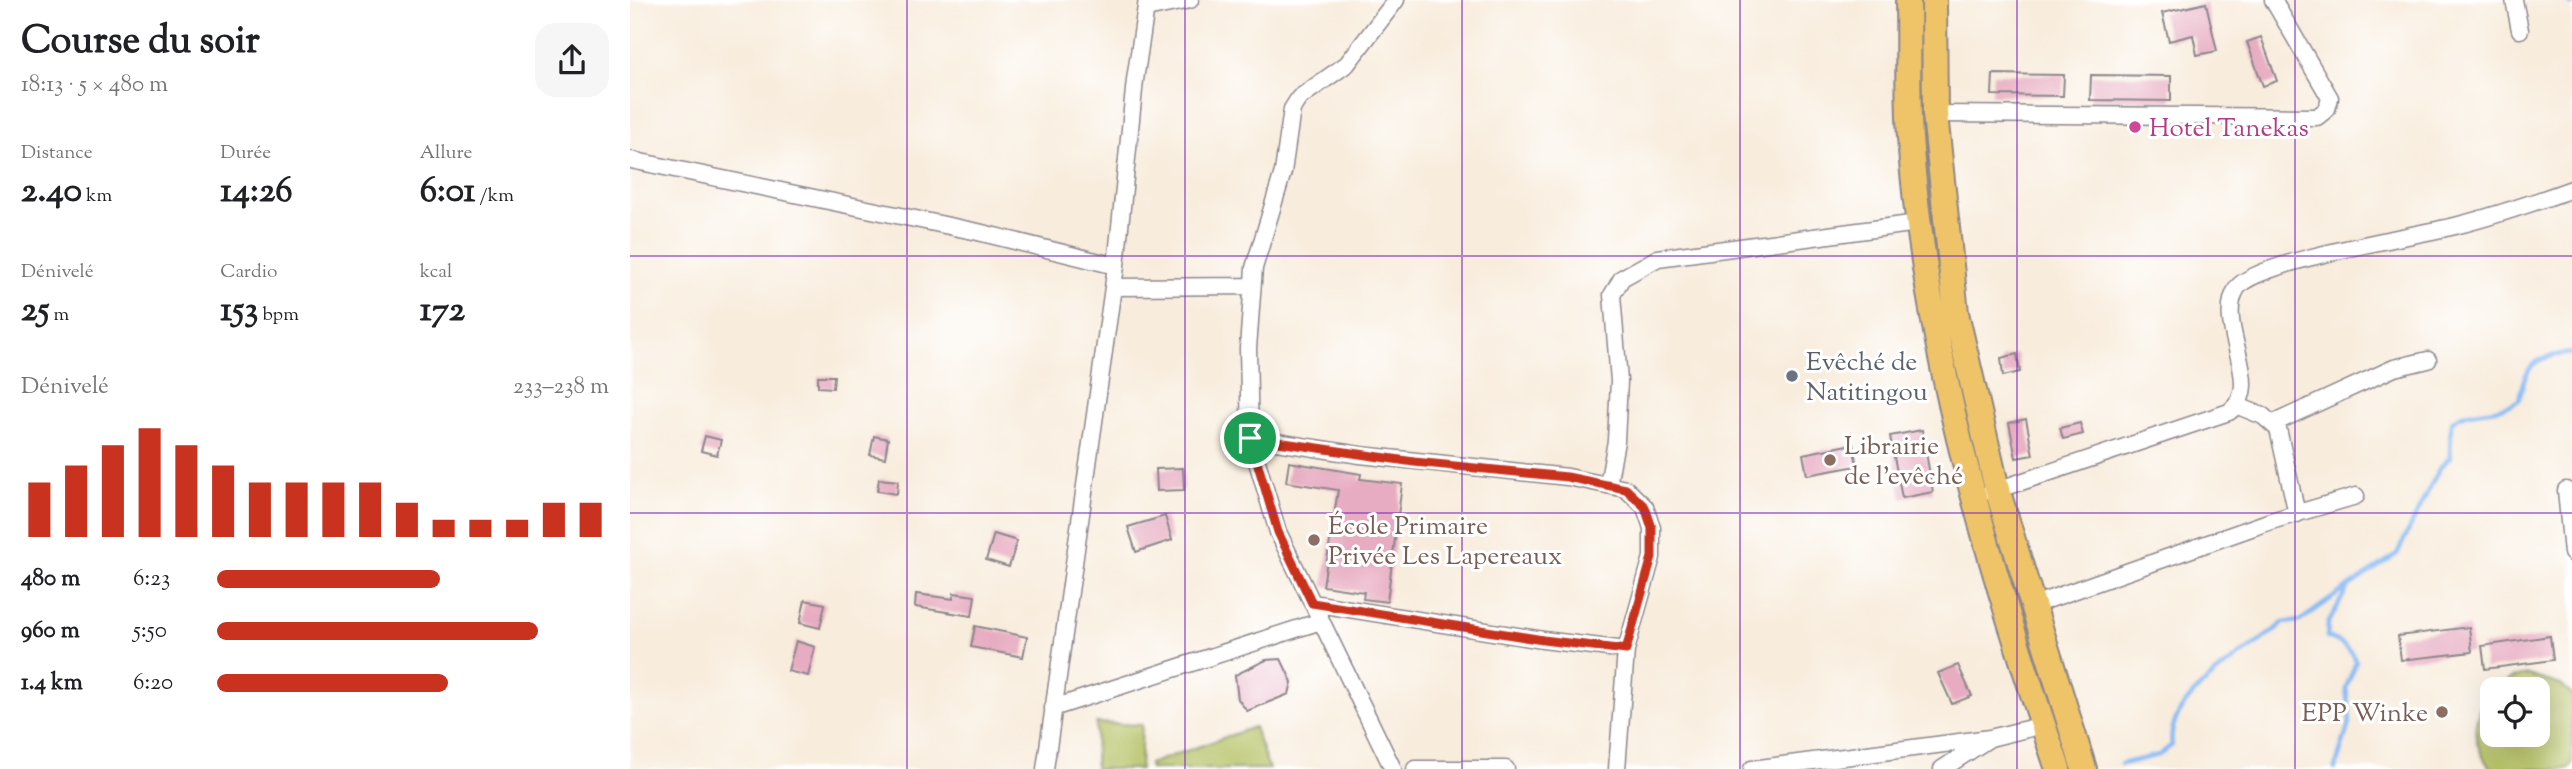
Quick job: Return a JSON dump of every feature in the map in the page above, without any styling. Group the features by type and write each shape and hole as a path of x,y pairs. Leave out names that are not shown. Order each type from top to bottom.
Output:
{"highway":[{"path":"1908,0 1910,135 1919,223 1954,423 1973,501 2058,769"},
{"path":"1934,0 1936,114 1956,313 1997,489 2084,769"}],"street":[{"path":"1045,769 1116,266 1135,80 1147,4 1190,0"},
{"path":"1393,769 1275,522 1250,438 1250,286 1265,226 1283,173 1292,109 1299,98 1347,64 1396,0"},
{"path":"1936,114 2317,117 2327,109 2330,99 2273,0"},
{"path":"2514,0 2521,30"},
{"path":"631,160 978,232 1116,266"},
{"path":"1973,501 1997,489 2229,412 2238,406 2243,397 2243,383 2229,313 2231,298 2239,284 2249,277 2316,256 2455,226 2572,189"},
{"path":"1608,485 1616,441 1619,381 1612,296 1622,278 1658,257 1919,223"},
{"path":"1113,287 1250,286"},
{"path":"2274,423 2393,368 2428,360"},
{"path":"2238,406 2274,423 2281,438 2297,514"},
{"path":"1250,438 1374,457 1567,477 1626,489 1645,507 1652,528 1652,557 1626,650 1617,769"},
{"path":"2566,490 2572,553"},
{"path":"2033,605 2356,496"},
{"path":"1312,603 1543,640 1626,650"},
{"path":"1053,708 1321,621"},
{"path":"1752,769 1990,738 2043,725"},
{"path":"1942,769 1990,738"},
{"path":"1415,769 1506,769"}],"green space":[{"path":"2550,682 2561,685 2572,695 2572,764 2568,769 2491,769 2484,759 2477,739 2480,710 2480,747 2550,747"},
{"path":"1096,723 1142,725 1140,769 1095,769"},
{"path":"1254,727 1269,769 1150,769 1149,764"}],"building":[{"path":"2206,3 2217,51 2197,55 2193,35 2169,41 2162,13"},
{"path":"2261,37 2277,81 2263,86 2247,42"},
{"path":"1993,74 2064,75 2063,96 1992,95"},
{"path":"2091,75 2171,76 2171,101 2090,100"},
{"path":"2017,354 2020,372 2003,376 2001,358"},
{"path":"818,376 834,376 833,388 818,387"},
{"path":"2026,419 2033,455 2016,458 2009,423"},
{"path":"2080,423 2083,434 2063,439 2060,428"},
{"path":"1922,430 1933,492 1902,498 1890,436"},
{"path":"705,436 721,440 717,455 701,451"},
{"path":"874,436 888,439 885,458 870,455"},
{"name":"Librairie de l'evêché","path":"1853,444 1857,466 1807,475 1803,454"},
{"path":"1289,462 1361,474 1360,479 1402,484 1387,602 1363,599 1364,592 1323,586 1338,490 1286,482"},
{"path":"1183,468 1184,490 1157,491 1156,469"},
{"path":"879,479 898,481 897,494 877,491"},
{"path":"1165,516 1172,540 1136,552 1128,527"},
{"path":"994,534 1017,541 1009,567 986,560"},
{"path":"954,593 975,596 972,616 915,607 916,594 953,599"},
{"path":"805,600 825,604 820,628 800,623"},
{"path":"975,626 1027,637 1023,657 971,647"},
{"path":"2469,627 2472,652 2401,660 2398,636"},
{"path":"2550,636 2553,660 2485,669 2482,646"},
{"path":"796,641 815,647 808,676 788,671"},
{"path":"1281,659 1292,682 1289,694 1247,711 1238,699 1235,675 1266,660"},
{"path":"1958,665 1972,696 1952,704 1938,673"}],"waterway":[{"path":"2567,0 2572,5"},
{"path":"2335,769 2350,720 2346,688 2356,662 2345,646 2327,637 2328,624 2348,587 2397,554 2439,469 2450,457 2451,422 2467,414 2501,408 2519,400 2525,378 2534,364 2559,354 2572,353"},
{"path":"2121,764 2159,755 2172,745 2173,727 2181,709 2195,692 2283,623 2300,621 2346,588"}],"place":[{"name":"Hotel Tanekas","path":"2135,127"},
{"name":"Evêché de Natitingou","path":"1792,376"},
{"name":"Librairie de l'evêché","path":"1830,460"},
{"name":"École Primaire Privée Les Lapereaux","path":"1314,540"},
{"name":"EPP Winke","path":"2442,712"}],"route":[{"path":"1250,438 1414,462 1567,477 1626,489 1645,507 1652,528 1652,557 1626,650 1582,646 1312,603 1278,532 1250,438"}]}
